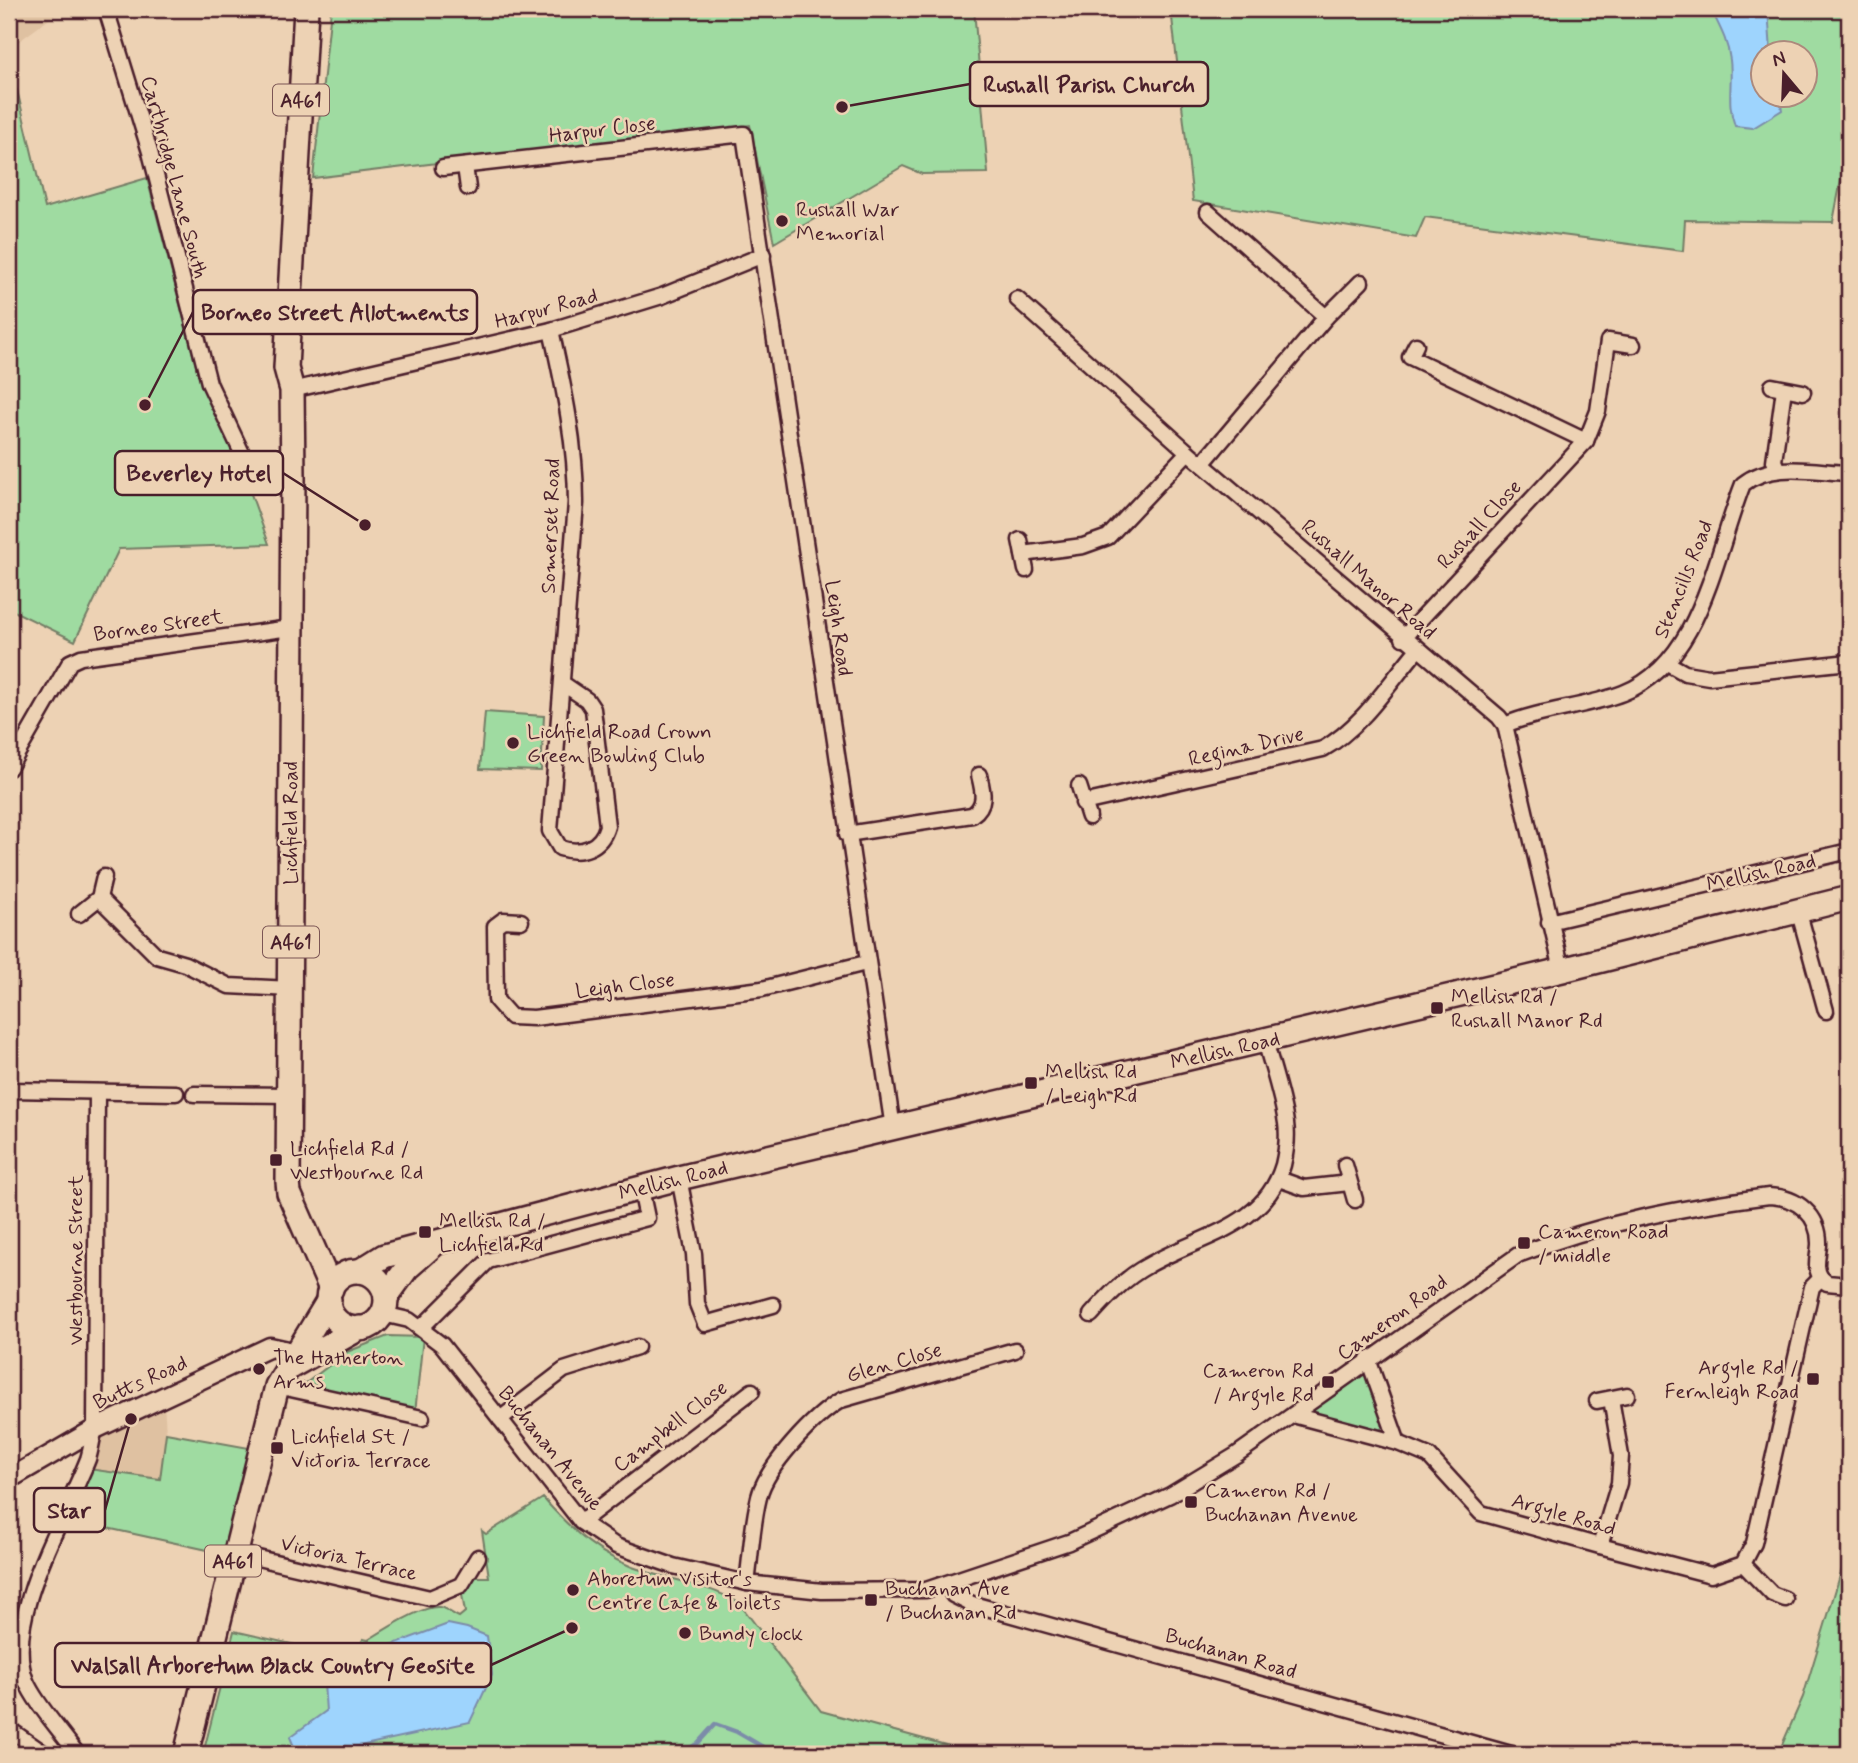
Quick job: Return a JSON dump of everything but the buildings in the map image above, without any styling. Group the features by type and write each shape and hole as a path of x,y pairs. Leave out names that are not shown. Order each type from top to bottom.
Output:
{"main road":[{"name":"Lichfield Road","path":"306,9 286,368 292,390 293,477 290,628 289,1193 313,1251 341,1283"},
{"name":"Mellish Road","path":"341,1283 384,1256 679,1178 1562,970 1798,913 1849,898"},
{"name":"Mellish Road","path":"384,1306 407,1268 437,1241"},
{"path":"380,1281 384,1306 372,1325 350,1328 337,1321 341,1283 380,1281"},
{"name":"A461","path":"186,1754 236,1553 286,1370 341,1283"},
{"path":"286,1370 360,1328"}],"street":[{"name":"Cartbridge Lane South","path":"106,9 150,152 209,383 249,468 265,478 293,477"},
{"name":"Harpur Close","path":"443,168 744,134"},
{"name":"Leigh Road","path":"744,134 866,963 893,1128"},
{"path":"465,166 467,188"},
{"path":"1208,212 1326,317"},
{"path":"1233,235 1244,223"},
{"name":"Harpur Road","path":"292,390 551,331 662,296 763,255"},
{"path":"1202,464 1326,317 1361,282"},
{"name":"Rushall Manor Road","path":"1017,299 1188,452 1499,717 1505,725"},
{"name":"Somerset Road","path":"551,331 567,404 576,465 550,831 560,848 568,851 596,847 602,842 607,826 593,709 587,700 562,683"},
{"name":"Rushall Close","path":"1404,638 1586,440 1598,411 1608,341 1633,345"},
{"path":"1416,345 1410,357 1586,440"},
{"path":"1778,470 1774,461 1778,387 1803,392"},
{"path":"1026,570 1022,547 1083,546 1108,537 1188,452"},
{"name":"Stencills Road","path":"1505,725 1532,714 1595,703 1626,692 1669,664 1696,616 1743,484 1765,471 1849,473"},
{"name":"Borneo Street","path":"9,768 70,662 81,657 290,628"},
{"name":"Regina Drive","path":"1079,786 1086,810 1324,749 1337,741 1355,723 1418,649"},
{"path":"1669,664 1685,673 1709,677 1849,662"},
{"path":"1505,725 1562,970"},
{"path":"847,834 972,815 980,809 982,803 977,779"},
{"name":"Mellish Road","path":"1549,922 1849,851"},
{"path":"79,914 99,898 104,877"},
{"path":"99,898 157,956 185,964 229,986 290,989"},
{"path":"1798,913 1826,1011"},
{"name":"Leigh Close","path":"521,921 503,920 495,926 496,1000 511,1017 534,1018 762,989 866,963"},
{"path":"1091,1315 1105,1299 1143,1267 1241,1222 1258,1209 1279,1179 1286,1153 1287,1124 1265,1040"},
{"path":"9,1090 176,1093"},
{"name":"Westbourne Street","path":"75,1751 27,1683 21,1658 25,1618 37,1579 89,1456 95,1429 97,1092"},
{"path":"194,1094 290,1095"},
{"path":"1345,1165 1355,1200"},
{"path":"679,1178 694,1254 697,1304 705,1324 773,1305"},
{"path":"1279,1179 1304,1188 1349,1182"},
{"name":"Cameron Road","path":"954,1583 1069,1542 1170,1495 1236,1455 1518,1255 1606,1225 1668,1211 1769,1196 1794,1200 1814,1222 1819,1247 1816,1264 1821,1278"},
{"path":"422,1327 488,1261 647,1218 643,1199"},
{"path":"1775,1598 1743,1564 1754,1543 1812,1287 1821,1278 1827,1283 1849,1285"},
{"path":"1094,1287 1105,1299"},
{"name":"Buchanan Avenue","path":"384,1306 422,1327 442,1345 581,1522 616,1546 646,1558 747,1583 822,1591 872,1592 926,1590 954,1583"},
{"name":"Butts Road","path":"10,1473 95,1429 270,1347 286,1370"},
{"path":"500,1419 564,1370 637,1347"},
{"name":"Glen Close","path":"747,1583 758,1498 764,1483 823,1411 841,1400 1007,1347"},
{"path":"1368,1359 1398,1443"},
{"path":"286,1370 422,1419"},
{"name":"Campbell Close","path":"581,1522 752,1391"},
{"path":"1600,1546 1619,1483 1621,1456 1604,1400 1627,1395"},
{"name":"Argyle Road","path":"1293,1415 1398,1443 1429,1456 1480,1513 1711,1575 1743,1564"},
{"name":"Victoria Terrace","path":"236,1553 430,1598 461,1585 478,1557"},
{"name":"Buchanan Road","path":"954,1583 953,1595 969,1603 1511,1754"},
{"path":"9,1729 45,1754"}],"shaded area":[{"path":"9,9 63,9 11,47"},
{"path":"164,1402 166,1433 160,1480 89,1469 102,1429"}],"green space":[{"path":"331,9 974,9 988,173 922,174 903,166 774,243 750,125 313,178"},
{"path":"1171,9 1849,9 1849,138 1833,222 1685,220 1683,251 1425,217 1416,238 1193,201"},
{"path":"17,90 45,208 147,178 201,385 242,469 269,544 119,549 75,641 12,610 9,615 9,96"},
{"name":"Lichfield Road Crown Green Bowling Club","path":"485,712 544,716 541,771 480,769"},
{"path":"388,1336 423,1337 415,1413 297,1390 347,1352"},
{"path":"1364,1372 1383,1424 1381,1430 1373,1432 1314,1416 1310,1411 1312,1407"},
{"path":"166,1433 249,1448 226,1554 70,1520 89,1469 160,1479"},
{"path":"543,1498 577,1533 616,1560 647,1572 706,1588 739,1603 821,1711 979,1754 203,1754 234,1631 331,1653 343,1648 359,1649 363,1639 368,1640 403,1619 432,1607 442,1608 459,1617 465,1612 461,1589 472,1577 489,1577 482,1531 486,1534"},
{"path":"1849,1546 1849,1754 1778,1754 1803,1697"}],"water":[{"path":"1711,9 1768,9 1770,38 1750,38 1750,108 1782,110 1753,128 1735,126 1732,117 1731,69 1723,34"},
{"path":"448,1624 487,1636 492,1675 470,1722 323,1754 297,1754 290,1737 326,1711 323,1670"}],"waterway":[{"path":"685,1751 697,1744 715,1724 737,1732 775,1754"}],"place":[{"name":"Rushall Parish Church","path":"842,107"},
{"name":"Rushall War Memorial","path":"782,221"},
{"name":"Borneo Street Allotments","path":"145,405"},
{"name":"Beverley Hotel","path":"365,525"},
{"name":"Lichfield Road Crown Green Bowling Club","path":"513,743"},
{"name":"Mellish Rd / Rushall Manor Rd","path":"1437,1008"},
{"name":"Mellish Rd / Leigh Rd","path":"1031,1083"},
{"name":"Lichfield Rd / Westbourne Rd","path":"276,1160"},
{"name":"Mellish Rd / Lichfield Rd","path":"425,1232"},
{"name":"Cameron Road / middle","path":"1524,1243"},
{"name":"The Hatherton Arms","path":"259,1369"},
{"name":"Argyle Rd / Fernleigh Road","path":"1813,1379"},
{"name":"Cameron Rd / Argyle Rd","path":"1328,1382"},
{"name":"Star","path":"131,1419"},
{"name":"Lichfield St / Victoria Terrace","path":"277,1448"},
{"name":"Cameron Rd / Buchanan Avenue","path":"1191,1502"},
{"name":"Aboretum Visitor's Centre Cafe & Toilets","path":"573,1590"},
{"name":"Buchanan Ave / Buchanan Rd","path":"871,1600"},
{"name":"Walsall Arboretum Black Country Geosite","path":"572,1628"},
{"name":"Bundy clock","path":"685,1633"}]}
